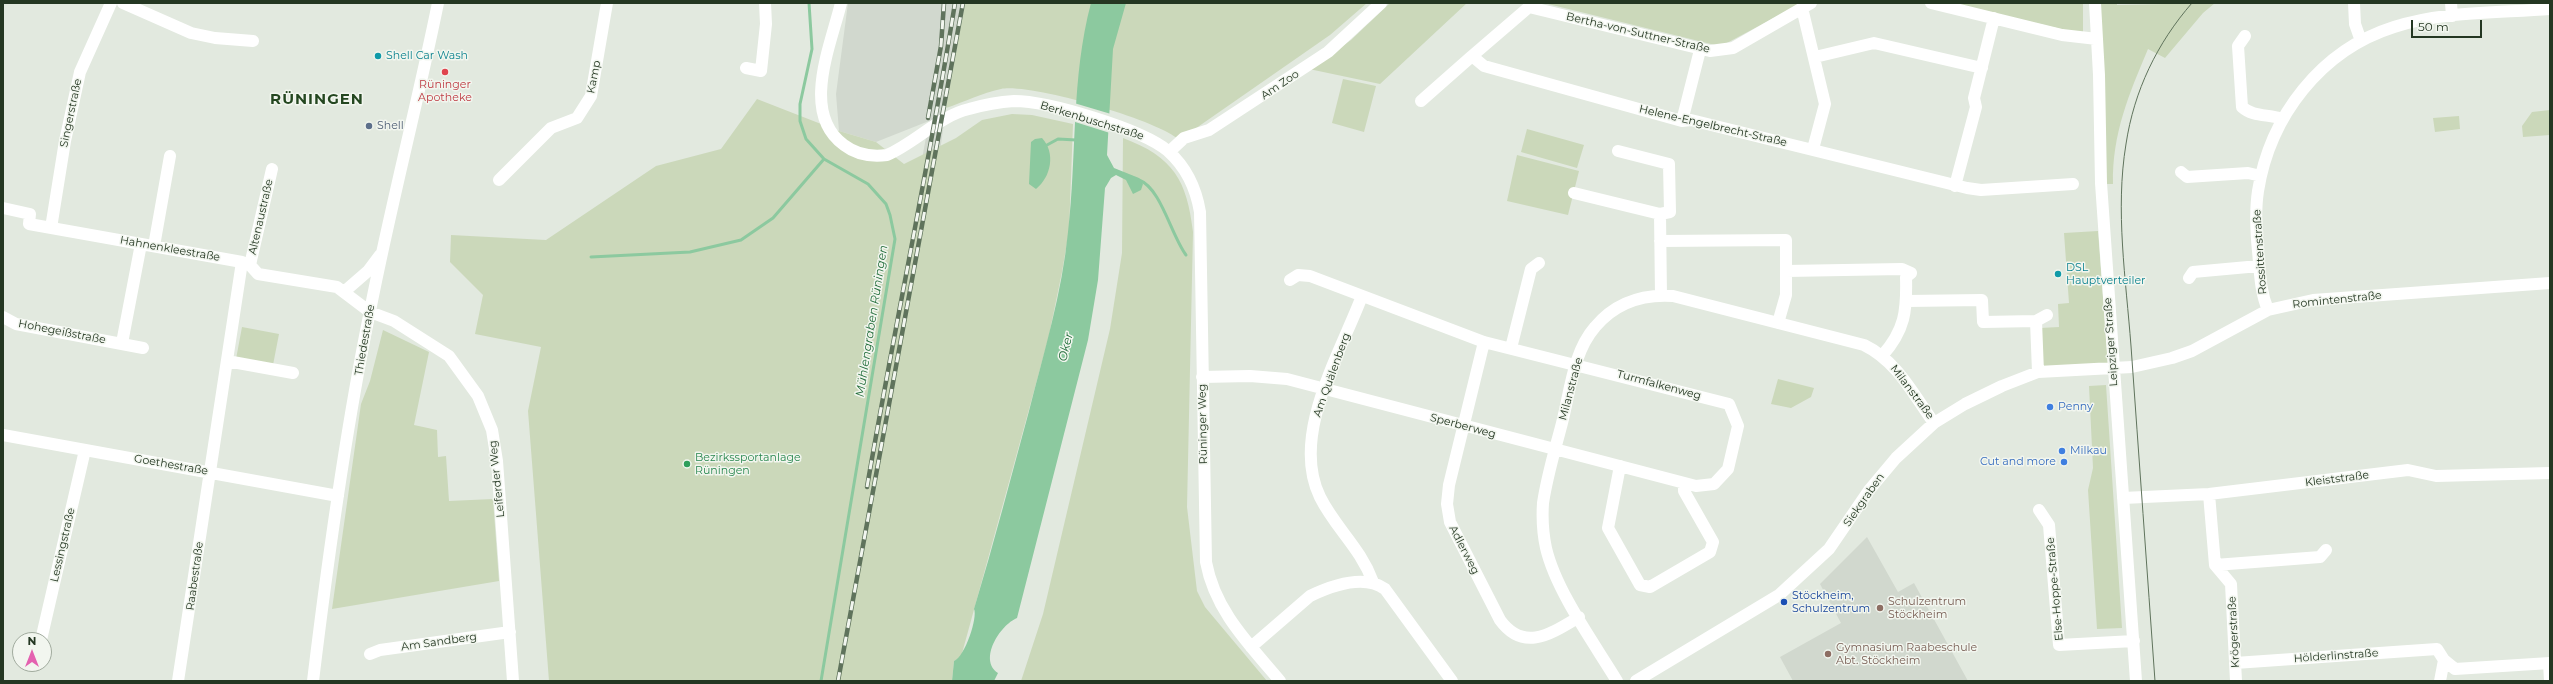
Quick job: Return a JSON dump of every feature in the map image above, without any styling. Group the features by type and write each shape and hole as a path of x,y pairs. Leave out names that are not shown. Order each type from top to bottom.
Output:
{"street":[{"name":"Singerstraße","path":"51,228 65,141 80,72 111,3"},
{"path":"123,3 191,33 215,38 253,41"},
{"name":"Thiedestraße","path":"313,681 328,552 370,312 420,91 438,3"},
{"name":"Kamp","path":"499,180 551,128 577,118 588,102 591,96 607,3"},
{"path":"746,68 761,71 766,24 765,3"},
{"name":"Berkenbuschstraße","path":"841,3 827,52 821,102 828,130 834,138 846,147 873,157 887,154 953,115 967,109 1013,101 1060,109 1124,129 1155,142 1169,152"},
{"name":"Am Zoo","path":"1169,152 1184,138 1209,130 1328,52 1381,3"},
{"path":"1931,3 2062,35 2097,38"},
{"name":"Leipziger Straße","path":"2095,3 2100,177 2136,681"},
{"path":"2354,3 2355,24 2361,41"},
{"path":"2451,3 2452,16"},
{"path":"1807,6 1814,57 1825,104 1813,149"},
{"name":"Bertha-von-Suttner-Straße","path":"1472,56 1529,7 1700,50 1710,51 1733,48 1807,6"},
{"name":"Rossittenstraße","path":"2268,310 2261,289 2256,210 2261,176 2268,150 2294,99 2324,67 2361,41 2408,23 2452,16 2550,9"},
{"path":"1955,186 1976,107 1974,98 1994,18"},
{"path":"2245,36 2238,46 2242,107 2250,114 2268,114 2283,119"},
{"path":"1814,57 1874,43 1982,68"},
{"path":"1682,122 1700,50"},
{"path":"1421,101 1472,56"},
{"name":"Helene-Engelbrecht-Straße","path":"1472,56 1484,66 1682,122 1691,120 1813,149 1955,186 1981,190 2073,184"},
{"path":"1574,193 1660,214 1670,212 1669,164 1618,151"},
{"name":"Rüninger Weg","path":"1169,152 1191,182 1197,196 1200,212 1206,562 1212,586 1223,610 1251,647 1280,681"},
{"path":"154,246 170,156"},
{"name":"Altenaustraße","path":"227,361 246,264 272,170"},
{"path":"2181,172 2187,177 2248,174 2261,176"},
{"name":"Hahnenkleestraße","path":"3,208 30,214 29,224 246,264 258,274 337,287 345,291 370,312"},
{"path":"1660,214 1661,296"},
{"path":"1660,241 1786,240 1786,295 1778,323"},
{"name":"Hohegeißstraße","path":"122,343 141,244"},
{"path":"345,291 368,271 383,251"},
{"path":"1511,348 1531,269 1539,263"},
{"path":"2189,278 2193,272 2259,266"},
{"path":"1786,271 1902,270 1911,273 1906,277 1907,301 1898,335 1882,356"},
{"name":"Turmfalkenweg","path":"1290,280 1298,275 1310,276 1484,342 1576,364 1729,404 1736,418 1737,434 1728,469 1720,479"},
{"name":"Romintenstraße","path":"2113,368 2141,366 2192,351 2268,310 2312,300 2550,283"},
{"name":"Am Quälenberg","path":"1362,296 1325,388 1311,439 1310,460 1314,482 1325,506 1365,560 1373,582"},
{"name":"Milanstraße","path":"1617,681 1578,617 1555,574 1544,532 1543,504 1576,364 1588,338 1606,316 1632,301 1661,296 1673,296 1864,345 1882,356 1898,372 1934,423"},
{"path":"1907,301 1982,300 1983,322 2041,318 2038,372"},
{"name":"Leiferder Weg","path":"370,312 394,321 449,356 478,396 492,430 497,461 513,681"},
{"name":"Hohegeißstraße","path":"3,317 16,324 143,348"},
{"name":"Adlerweg","path":"1484,342 1449,485 1448,514 1454,531 1500,620 1514,634 1537,638 1578,617"},
{"path":"227,361 293,373"},
{"name":"Raabestraße","path":"178,681 227,361"},
{"name":"Siekgraben","path":"1636,681 1768,603 1795,582 1829,549 1886,469 1934,423 1983,394 2038,372 2113,368"},
{"name":"Sperberweg","path":"1202,377 1269,377 1325,388 1463,426 1684,483 1702,486 1714,484 1720,479"},
{"name":"Goethestraße","path":"3,435 338,496"},
{"name":"Lessingstraße","path":"42,632 85,450"},
{"path":"1620,466 1608,528 1640,585 1644,587 1650,587 1710,552 1713,547 1713,542 1684,491 1684,483"},
{"name":"Kleiststraße","path":"2123,498 2209,494 2408,470 2436,476 2550,473"},
{"path":"2209,494 2215,565 2320,557 2326,550"},
{"name":"Else-Hoppe-Straße","path":"2039,510 2049,525 2059,645 2134,641"},
{"name":"Krögerstraße","path":"2215,565 2231,584 2236,681"},
{"path":"1251,647 1310,596 1322,591 1361,582 1373,582 1385,589 1452,681"},
{"name":"Am Sandberg","path":"370,654 380,650 510,632"},
{"name":"Hölderlinstraße","path":"2235,663 2436,649 2444,660"},
{"path":"2440,681 2444,660 2455,669 2549,663 2550,681"}],"shaded area":[{"path":"848,3 965,3 946,108 938,166 826,681 929,121 876,142 839,131 836,94"},
{"path":"965,3 1367,3 1330,35 1179,140 1167,132 1121,113 1065,97 1038,92 1016,89 1001,89 946,108"},
{"path":"1390,3 1467,3 1380,84 1309,69 1351,40"},
{"path":"1544,3 1802,3 1725,44 1715,45"},
{"path":"1950,3 2083,3 2083,33 2078,33"},
{"path":"2094,3 2117,3 2117,5 2215,3 2203,13 2165,58 2148,49 2134,82 2123,115 2115,148 2113,184 2102,184"},
{"path":"1343,79 1376,86 1364,132 1332,123"},
{"path":"757,99 839,131 876,142 904,164 956,138 982,120 1012,114 1032,115 1073,124 1069,231 1048,340 961,657 954,661 952,681 549,681 528,411 541,347 475,334 483,295 450,262 451,235 546,240 656,166 721,149"},
{"path":"2550,110 2550,135 2523,137 2522,126 2532,112"},
{"path":"2459,116 2460,129 2435,132 2433,118"},
{"path":"1527,129 1584,145 1577,168 1521,152"},
{"path":"1123,138 1140,145 1166,163 1175,173 1187,198 1193,232 1187,507 1197,591 1205,607 1267,681 1021,681 1043,614 1110,329 1122,253"},
{"path":"1517,155 1579,171 1568,215 1507,201"},
{"path":"2098,231 2108,364 2042,369 2040,328 2059,327 2058,304 2069,303 2064,233"},
{"path":"242,327 279,334 273,365 236,359"},
{"path":"383,330 429,352 414,425 437,430 438,457 446,456 449,501 493,499 499,581 332,609 361,404 370,381"},
{"path":"1778,379 1814,388 1811,397 1791,408 1771,404"},
{"path":"2106,385 2122,628 2097,629 2088,490 2093,468 2089,386"},
{"name":"Schulzentrum Stöckheim","path":"1867,537 1898,592 1914,583 1968,681 1793,681 1780,657 1841,623 1820,584"}],"water":[{"name":"Oker","path":"1091,3 1126,3 1113,49 1107,155 1114,168 1139,178 1143,184 1141,190 1133,194 1126,180 1116,175 1111,178 1105,188 1098,280 1088,340 1017,618 1010,622 998,635 991,652 990,660 992,667 998,673 994,681 952,681 954,661 962,652 970,636 974,620 974,609 1029,411 1057,300 1065,255 1071,203 1077,88 1080,60"},
{"path":"1042,138 1049,151 1050,165 1045,178 1036,189 1029,184 1031,142 1035,139"}],"pier":[{"path":"1074,103 1111,114 1110,133 1072,121"}],"waterway":[{"name":"Mühlengraben Rüningen","path":"809,3 812,49 800,104 800,121 806,139 824,159 868,184 886,204 895,239 821,681"},
{"path":"1047,145 1058,139 1076,140"},
{"path":"591,257 690,252 741,240 773,218 824,159"},
{"path":"1139,180 1154,192 1186,255"}],"tram line":[{"path":"2155,681 2131,346 2122,245 2121,194 2126,144 2130,124 2141,87 2168,34 2192,3"}],"railway":[{"path":"928,118 941,46 944,3"},
{"path":"867,487 955,3"},
{"path":"838,681 963,3"}],"place":[{"name":"Shell Car Wash","path":"378,56"},
{"name":"Rüninger Apotheke","path":"445,72"},
{"name":"Shell","path":"369,126"},
{"name":"DSL Hauptverteiler","path":"2058,274"},
{"name":"Penny","path":"2050,407"},
{"name":"Milkau","path":"2062,451"},
{"name":"Cut and more","path":"2064,462"},
{"name":"Bezirkssportanlage Rüningen","path":"687,464"},
{"name":"Stöckheim, Schulzentrum","path":"1784,602"},
{"name":"Schulzentrum Stöckheim","path":"1880,608"},
{"name":"Gymnasium Raabeschule Abt. Stöckheim","path":"1828,654"}],"district":[{"name":"RÜNINGEN","path":"317,100"}]}
